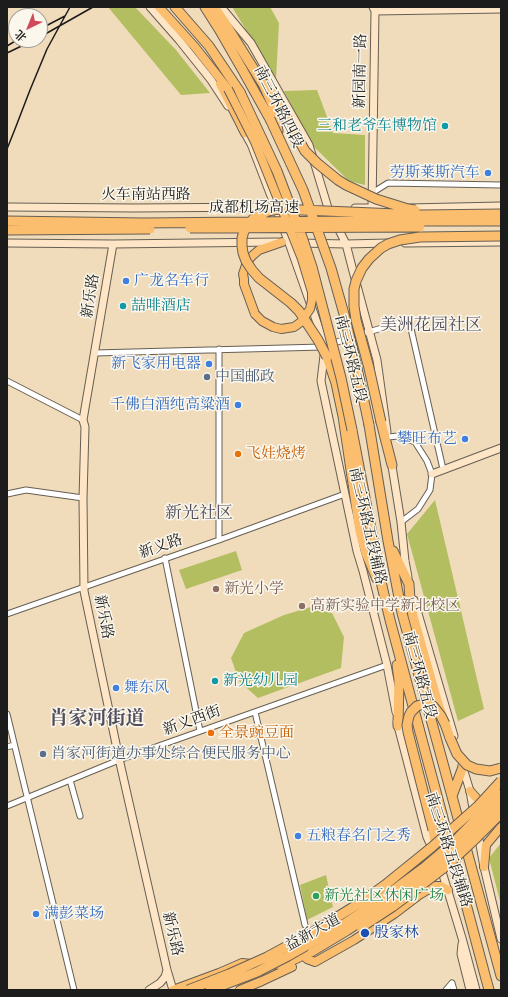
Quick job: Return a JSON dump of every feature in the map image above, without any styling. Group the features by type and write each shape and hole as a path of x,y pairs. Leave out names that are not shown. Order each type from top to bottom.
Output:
{"highway":[{"name":"南三环路四段","path":"167,7 226,70"},
{"name":"南三环路四段","path":"175,7 209,46 240,92 277,171 297,225"},
{"name":"南三环路四段","path":"205,7 273,119 303,190 315,224"},
{"path":"214,7 263,84 273,106 273,119"},
{"path":"221,7 256,63 305,151 322,168 346,185 376,199 408,209 436,214"},
{"path":"384,592 372,569 360,531 343,416 332,371 318,340 299,311 259,278 249,266 243,253 242,246 244,231 253,219 268,211 278,210 421,215 501,214"},
{"name":"成都机场高速","path":"7,221 152,223 501,221"},
{"name":"南三环路五段","path":"315,224 331,268 357,368 369,425 388,541 402,613 501,976"},
{"name":"南三环路五段","path":"297,225 312,266 341,378 390,620 489,990"},
{"name":"成都机场高速","path":"7,230 501,227"},
{"path":"392,465 356,320 354,289 362,268 381,248 400,240 420,237 501,236"},
{"path":"388,541 409,584 413,616 445,724 457,754 467,765 476,769 490,771 501,768"},
{"path":"390,620 399,680 398,726"},
{"path":"438,860 433,830 407,725 408,716 411,712 417,706 424,704 429,704 437,710 445,724"},
{"path":"452,796 463,767"},
{"path":"179,988 230,974 268,957 357,905 386,885 432,847 479,805 501,781"},
{"path":"210,990 257,972 288,956 344,924 376,903 420,870 447,847 501,794"}],"main road":[{"name":"南三环路五段辅路","path":"150,7 211,80 251,144 275,207 285,242 321,334 325,347 321,381 357,551 387,665 398,726 427,838 438,860 448,890 476,990"},
{"path":"159,7 195,47 228,89 258,148 302,259 312,292 310,309 301,322 294,327 281,328 272,327 262,321 255,314 244,284 244,274 247,262 259,250 285,242"},
{"path":"221,7 240,29"},
{"path":"226,7 240,29"},
{"path":"374,9 501,9"},
{"name":"新园南一路","path":"372,208 374,9"},
{"name":"南三环路五段辅路","path":"240,29 251,43 309,145 328,208 346,244 377,360 409,584 470,791 484,867 500,936"},
{"path":"195,47 218,80 245,133"},
{"name":"火车南站西路","path":"7,207 372,208 501,206"},
{"path":"8,245 285,242 346,244 501,242"},
{"name":"新乐路","path":"113,244 83,420 85,426 83,498 84,590 119,760 167,970 179,988"},
{"path":"432,474 501,448"},
{"path":"470,791 478,800 488,803 495,803 501,799"},
{"name":"益新大道","path":"179,988 242,963 283,965 311,956 370,916 428,872 466,840 501,805"},
{"name":"益新大道","path":"240,990 262,981 342,940 393,907 458,856 501,814"},
{"path":"484,867 486,845 501,827"},
{"path":"311,956 315,962 354,940 434,886 441,886 448,890"},
{"path":"462,938 461,954 470,988"},
{"path":"167,970 179,988 203,985 210,990"},
{"path":"149,990 160,983 165,977 167,970"},
{"path":"167,970 168,990"}],"street":[{"path":"372,193 388,183 501,184"},
{"path":"95,353 325,347 409,320 443,469"},
{"path":"219,350 219,540"},
{"path":"7,381 83,420"},
{"path":"388,437 398,436 415,442 427,461 432,474 430,490 418,509 401,522"},
{"path":"7,494 26,490 83,498"},
{"name":"新义路","path":"7,614 345,494"},
{"path":"165,558 200,731"},
{"name":"新义西街","path":"7,806 119,760 387,665"},
{"path":"255,712 305,925"},
{"path":"8,718 74,990"},
{"path":"7,747 14,745"},
{"path":"70,780 80,816"},
{"path":"446,990 452,983 454,990"}],"green space":[{"path":"108,7 135,7 176,50 210,93 181,95"},
{"path":"232,7 270,7 279,23 276,79"},
{"path":"317,90 333,133 365,135 365,185 349,181 312,145 284,91"},
{"path":"435,500 484,709 458,721 407,534"},
{"path":"236,551 242,570 186,589 179,570"},
{"path":"311,607 332,613 344,637 341,668 258,698 239,681 231,658 244,633 284,615"},
{"path":"501,843 501,905 489,858"},
{"name":"新光社区休闲广场","path":"326,875 333,907 307,920 300,885"}],"railway":[{"path":"7,149 47,49 70,7"},
{"path":"48,32 93,7"},
{"path":"48,25 65,16"},
{"path":"7,53 17,48"}],"place":[{"name":"三和老爷车博物馆","path":"445,126"},
{"name":"劳斯莱斯汽车","path":"488,173"},
{"name":"广龙名车行","path":"126,281"},
{"name":"喆啡酒店","path":"123,306"},
{"name":"新飞家用电器","path":"209,364"},
{"name":"中国邮政","path":"207,377"},
{"name":"千佛白酒纯高粱酒","path":"238,405"},
{"name":"攀旺布艺","path":"465,439"},
{"name":"飞娃烧烤","path":"238,454"},
{"name":"新光小学","path":"216,589"},
{"name":"高新实验中学新北校区","path":"302,606"},
{"name":"新光幼儿园","path":"215,681"},
{"name":"舞东风","path":"116,688"},
{"name":"全景豌豆面","path":"211,733"},
{"name":"肖家河街道办事处综合便民服务中心","path":"43,754"},
{"name":"五粮春名门之秀","path":"298,836"},
{"name":"新光社区休闲广场","path":"316,896"},
{"name":"满彭菜场","path":"36,914"},
{"name":"殷家林","path":"365,933"}],"district":[{"name":"美洲花园社区","path":"431,326"},
{"name":"新光社区","path":"199,514"},
{"name":"肖家河街道","path":"97,719"}]}
